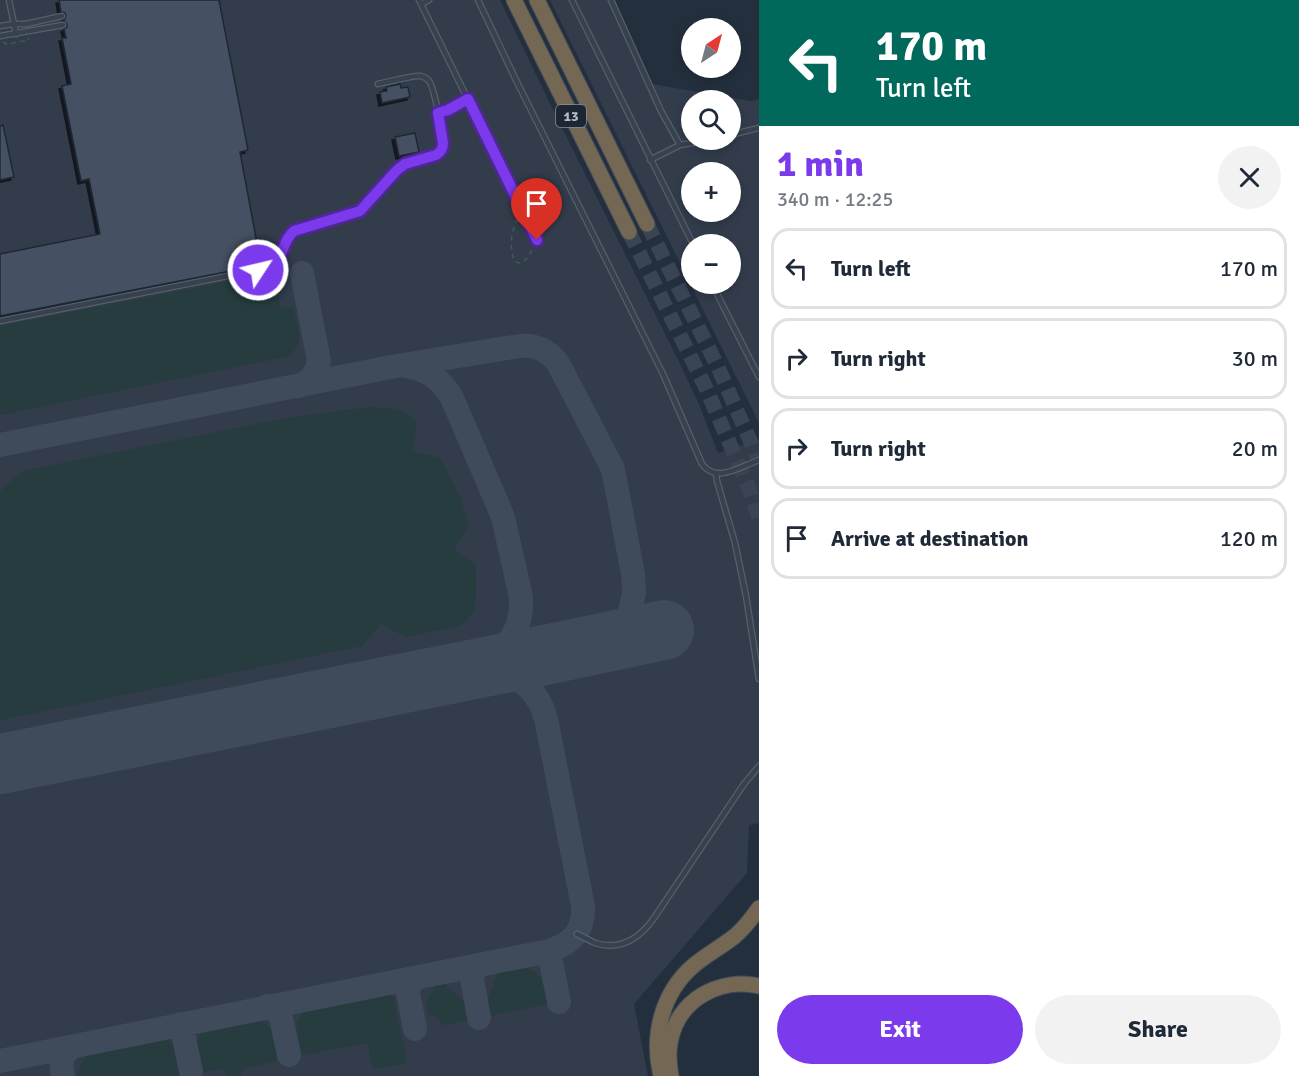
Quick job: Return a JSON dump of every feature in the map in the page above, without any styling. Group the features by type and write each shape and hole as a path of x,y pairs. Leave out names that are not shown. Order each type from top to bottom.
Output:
{"highway":[{"name":"13","path":"514,0 629,232"},
{"name":"13","path":"537,0 646,224"},
{"path":"661,1076 657,1054 658,1029 671,993 687,972 739,932 759,908"},
{"path":"671,1076 669,1055 671,1037 677,1021 690,1004 704,993 720,986 743,983 759,986"}],"lane":[{"path":"9,0 16,34"},
{"path":"429,0 420,2 537,240"},
{"path":"478,0 663,374 702,464 709,471 723,474 759,459"},
{"path":"572,0 688,234"},
{"path":"611,0 661,111 680,145 650,160"},
{"path":"0,26 26,24 62,16"},
{"path":"0,36 63,25"},
{"path":"0,321 268,268 278,260 294,231 360,211 397,170 405,164 436,155 443,147 438,113 429,80 418,76 378,84"},
{"path":"438,113 468,99"},
{"path":"741,132 759,128"},
{"path":"717,294 759,377"},
{"path":"716,474 735,543 759,679"},
{"path":"577,934 593,942 612,945 632,940 641,934 744,784 759,766"}],"path":[{"path":"523,212 512,232 514,261 519,263 526,260 537,240"}],"shaded area":[{"path":"0,0 500,0 680,364 718,453 759,439 759,823 749,825 747,873 634,1004 648,1076 0,1076"},
{"path":"550,0 614,0 652,84 687,90 681,90 681,150 741,150 741,99 751,101 759,99 759,423 695,294 741,294 741,234 681,234 681,265"}],"green space":[{"path":"271,273 272,281 275,280 281,309 293,307 298,327 299,339 289,356 0,415 0,326"},
{"path":"371,407 394,409 406,413 417,423 412,451 440,458 459,495 469,525 454,550 476,565 474,611 462,625 406,637 381,624 362,646 0,720 0,491 23,471 292,417"},
{"path":"520,967 531,970 540,977 545,987 547,1004 489,1016 487,1002 497,974"},
{"path":"438,983 441,985 444,983 469,1006 470,1020 443,1025 436,1017 428,1014 426,1002"},
{"path":"390,993 393,996 406,1056 404,1064 373,1069 368,1043 302,1055 296,1024 304,1012"},
{"path":"254,1020 261,1021 271,1028 277,1061 245,1068 240,1076 226,1076 224,1068 198,1074 194,1051 200,1034 204,1030"},
{"path":"158,1039 159,1042 168,1039 184,1061 186,1076 77,1076 86,1056 92,1053 113,1048 116,1050 119,1047"}],"building":[{"path":"59,0 219,0 248,150 240,152 261,265 0,316 0,254 100,234 89,179 81,181 62,86 71,84 62,38 66,38 64,29 67,24 63,20 66,16 61,12"},
{"path":"400,84 401,88 408,87 410,97 382,103 380,92 387,91 386,87"},
{"path":"3,125 14,177 0,180 0,126"},
{"path":"415,133 419,152 399,156 395,137"}],"taxiway":[{"path":"298,386 312,377 319,361 302,273"},
{"path":"0,445 391,367 519,346 537,347 547,352 559,365 613,469 633,574 634,593 631,608 619,629 608,636 545,655"},
{"path":"405,366 420,369 433,376 452,398 503,517 521,597 518,623 508,642 491,656 467,665"},
{"path":"0,1061 549,951 570,940 579,930 583,906 546,719 534,694 513,676 490,671 380,689"},
{"path":"538,953 546,955 551,962 559,1002"},
{"path":"479,1018 472,979 474,970 481,965"},
{"path":"415,1029 408,993 410,983 416,978"},
{"path":"268,1006 276,1010 281,1018 289,1055"},
{"path":"181,1024 191,1071"},
{"path":"63,1076 62,1060 72,1047"}],"runway":[{"path":"0,764 664,630"}],"tunnel":[{"path":"647,224 717,365 759,461"},
{"path":"629,232 705,386 748,486 759,518"}],"route":[{"path":"258,270 268,268 278,260 294,231 360,211 405,164 439,153 443,143 438,113 468,99 537,240"}]}
